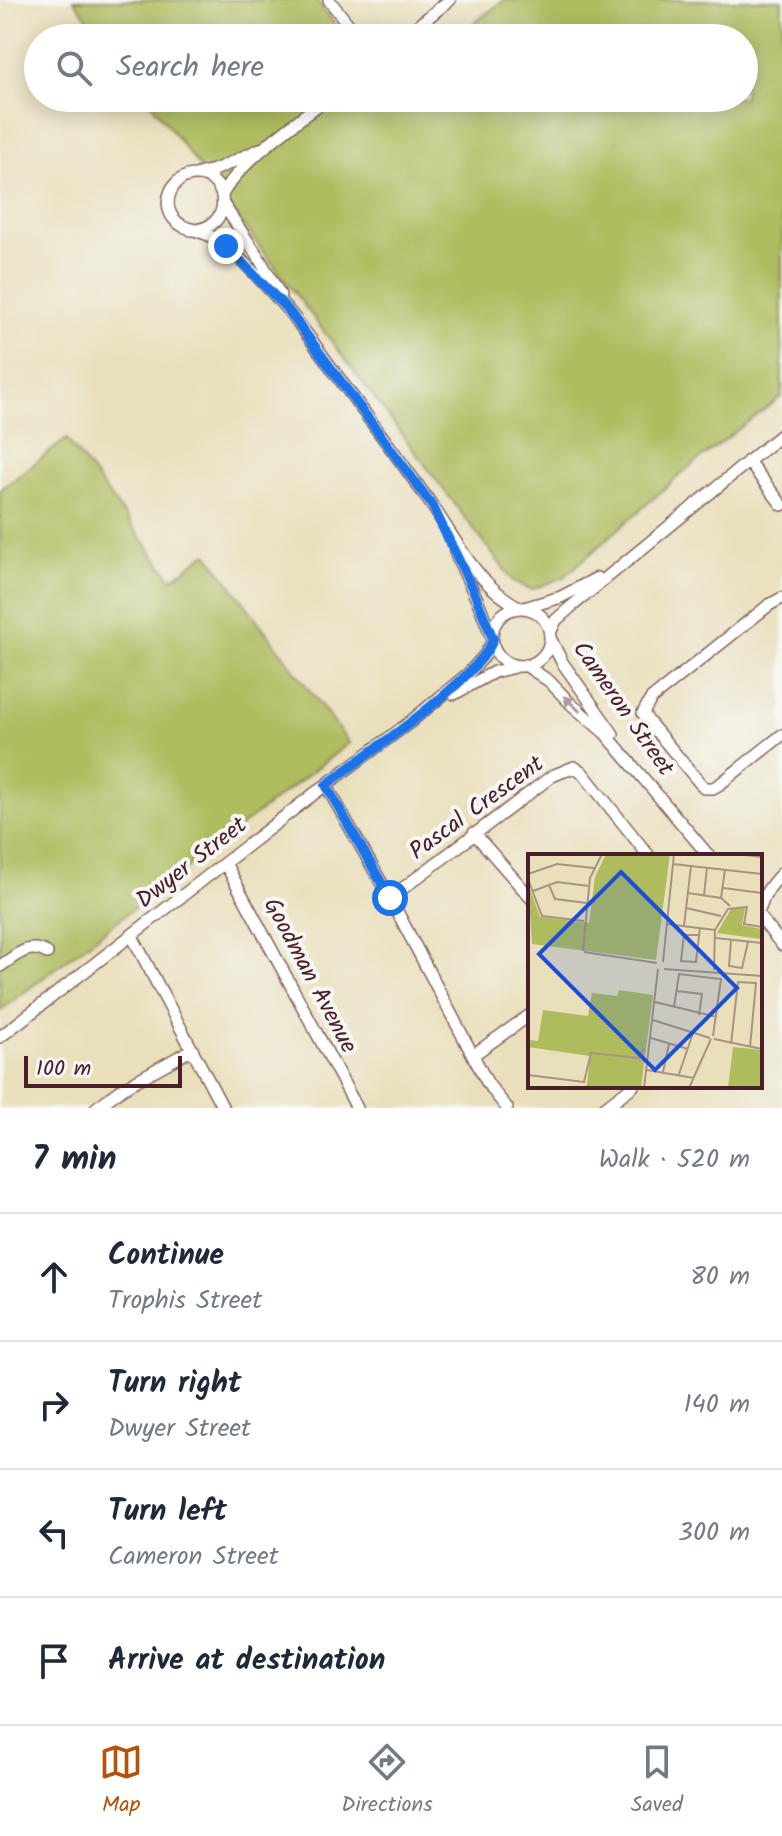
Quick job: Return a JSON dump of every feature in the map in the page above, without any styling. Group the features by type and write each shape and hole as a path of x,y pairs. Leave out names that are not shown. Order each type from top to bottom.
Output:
{"street":[{"path":"329,0 348,24"},
{"path":"420,24 450,0"},
{"path":"191,230 209,227 216,221 231,180 309,112"},
{"path":"268,145 217,169 178,181 172,188 168,205 175,221 226,246 288,310"},
{"path":"189,176 203,176 218,187 288,310 432,505 470,565 506,601 538,613 548,625 550,635"},
{"path":"432,505 474,592 496,650 510,663 522,666 533,663 545,653 556,620 782,434"},
{"path":"748,461 782,505"},
{"path":"493,640 493,631 500,617 513,609 561,597 618,567"},
{"path":"782,598 651,699 643,713 704,788 720,784 782,735"},
{"name":"Cameron Street","path":"550,635 562,662 663,802"},
{"name":"Dwyer Street","path":"0,1037 409,723 468,674 485,655 493,640"},
{"name":"Dwyer Street","path":"409,723 467,685 494,672 522,666"},
{"name":"Cameron Street","path":"522,666 549,681 605,733 707,854"},
{"name":"Pascal Crescent","path":"390,898 552,776 574,767 581,771 647,854"},
{"path":"326,785 390,898 488,1084 507,1108"},
{"path":"474,833 528,895"},
{"name":"Goodman Avenue","path":"225,863 357,1108"},
{"path":"762,882 782,873"},
{"path":"762,898 782,873"},
{"path":"762,920 782,945"},
{"path":"132,936 223,1108"},
{"path":"0,966 32,948 47,953"},
{"path":"473,1055 528,1016"},
{"path":"96,1108 123,1088 191,1050"},
{"path":"604,1108 630,1088"}],"green space":[{"path":"74,0 316,0 335,24 92,24"},
{"path":"504,0 782,0 782,396 688,468 564,577 531,590 513,581 158,112 758,112 758,24 473,24"},
{"path":"67,439 172,579 207,553 349,743 0,1011 0,490"}],"route":[{"path":"226,246 288,310 432,505 493,639 485,655 468,674 326,785 390,898"}]}
